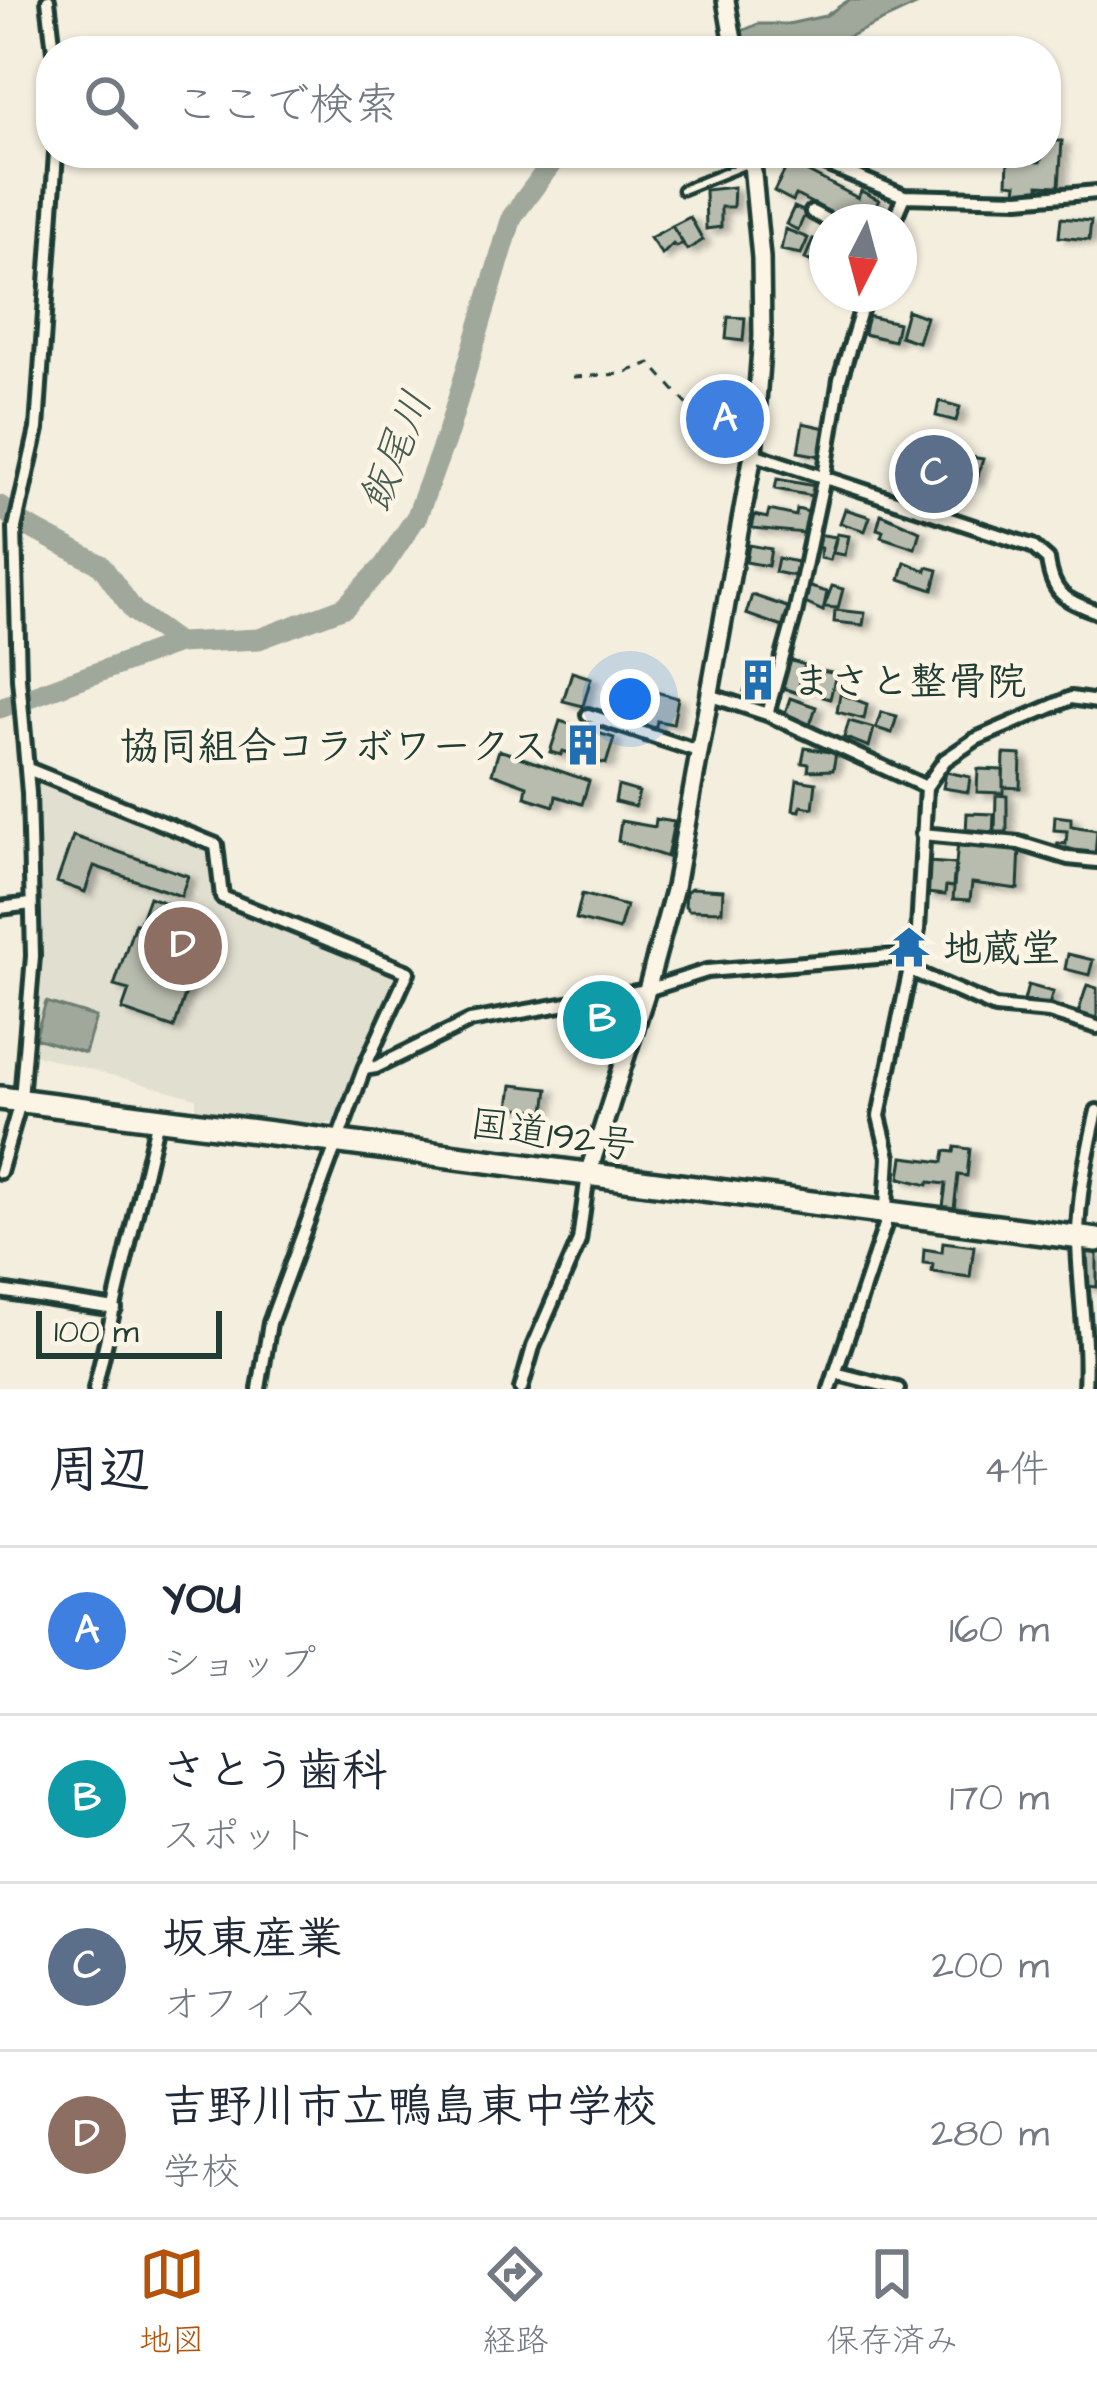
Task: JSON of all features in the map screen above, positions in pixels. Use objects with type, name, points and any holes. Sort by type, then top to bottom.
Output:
[{"type":"highway","name":"国道192号","points":[[10,1098],[1088,1240]]},
{"type":"street","points":[[48,0],[52,36]]},
{"type":"street","points":[[726,0],[732,36]]},
{"type":"street","points":[[0,1172],[33,956],[15,528],[38,429],[55,168]]},
{"type":"street","points":[[521,1389],[533,1347],[579,1241],[588,1174],[676,887],[698,751],[758,455],[760,168]]},
{"type":"street","points":[[836,168],[904,196],[1019,199],[1097,192]]},
{"type":"street","points":[[901,204],[904,196]]},
{"type":"street","points":[[767,714],[795,614],[839,379],[860,312]]},
{"type":"street","points":[[758,455],[1032,546],[1048,560],[1052,585],[1068,600],[1097,612]]},
{"type":"street","points":[[709,695],[767,714],[926,787]]},
{"type":"street","points":[[830,1389],[887,1212],[889,1157],[879,1116],[914,954],[926,787],[945,760],[976,739],[1071,698],[1097,702]]},
{"type":"street","points":[[588,715],[698,751]]},
{"type":"street","points":[[28,769],[216,845],[222,897],[408,972],[335,1140],[270,1323],[259,1389]]},
{"type":"street","points":[[922,834],[1019,843],[1097,861]]},
{"type":"street","points":[[0,908],[32,904]]},
{"type":"street","points":[[364,1069],[470,1021],[647,990],[723,968],[914,954]]},
{"type":"street","points":[[910,970],[995,1007],[1049,1012],[1097,1027]]},
{"type":"street","points":[[1085,1389],[1088,1240],[1083,1170],[1097,1111]]},
{"type":"street","points":[[95,1389],[159,1116]]},
{"type":"street","points":[[0,1291],[115,1309]]},
{"type":"street","points":[[835,1373],[898,1389]]},
{"type":"lane","points":[[682,190],[732,168]]},
{"type":"path","points":[[573,377],[621,374],[650,363],[719,440],[758,455]]},
{"type":"shaded area","points":[[849,0],[927,0],[850,36],[731,36],[758,24],[825,16]]},
{"type":"shaded area","points":[[36,778],[207,848],[213,865],[214,902],[391,971],[395,983],[340,1121],[321,1125],[196,1108],[196,1098],[33,1054],[39,922]]},
{"type":"shaded area","points":[[46,1002],[96,1017],[85,1053],[35,1038]]},
{"type":"building","points":[[786,168],[800,168],[858,198],[861,191],[879,200],[877,204],[813,204],[796,195],[793,201],[774,191]]},
{"type":"building","points":[[1008,168],[1060,168],[1059,186],[1039,185],[1039,193],[1016,192],[1017,184],[1007,183]]},
{"type":"building","points":[[734,187],[733,207],[721,207],[721,227],[706,229],[705,190]]},
{"type":"building","points":[[794,207],[806,212],[798,230],[786,224]]},
{"type":"building","points":[[690,217],[703,240],[687,250],[672,226]]},
{"type":"building","points":[[1061,218],[1091,221],[1089,240],[1059,237]]},
{"type":"building","points":[[672,226],[683,243],[673,244],[662,255],[650,238]]},
{"type":"building","points":[[785,229],[808,238],[801,254],[781,250]]},
{"type":"building","points":[[906,312],[926,317],[918,342],[900,336]]},
{"type":"building","points":[[867,316],[898,323],[894,341],[864,334]]},
{"type":"building","points":[[728,317],[745,318],[743,341],[726,339]]},
{"type":"building","points":[[939,401],[960,407],[956,421],[936,416]]},
{"type":"building","points":[[717,409],[734,410],[732,429],[716,427]]},
{"type":"building","points":[[803,423],[825,428],[821,456],[798,452]]},
{"type":"building","points":[[931,455],[947,460],[938,492],[923,488]]},
{"type":"building","points":[[958,455],[983,459],[976,482],[970,481],[969,468],[958,465]]},
{"type":"building","points":[[777,479],[815,486],[813,496],[775,489]]},
{"type":"building","points":[[797,509],[809,512],[804,533],[752,528],[755,515],[767,518],[769,510],[796,516]]},
{"type":"building","points":[[845,509],[870,517],[865,531],[840,523]]},
{"type":"building","points":[[881,514],[920,531],[915,548],[881,537],[883,531],[877,529]]},
{"type":"building","points":[[816,534],[836,537],[830,560],[820,558],[821,548],[811,547]]},
{"type":"building","points":[[837,534],[849,536],[845,555],[833,553]]},
{"type":"building","points":[[749,545],[771,549],[768,566],[746,562]]},
{"type":"building","points":[[778,558],[797,562],[795,576],[775,572]]},
{"type":"building","points":[[905,562],[926,571],[927,567],[938,570],[933,590],[900,579]]},
{"type":"building","points":[[807,586],[827,592],[823,611],[803,602]]},
{"type":"building","points":[[832,586],[843,589],[838,608],[824,607]]},
{"type":"building","points":[[752,595],[790,608],[783,627],[746,614]]},
{"type":"building","points":[[835,610],[865,613],[863,625],[834,622]]},
{"type":"building","points":[[789,660],[805,665],[797,693],[780,687]]},
{"type":"building","name":"まさと整骨院","points":[[753,663],[772,669],[763,697],[744,691]]},
{"type":"building","points":[[808,668],[836,674],[830,699],[803,687]]},
{"type":"building","points":[[572,672],[591,678],[583,706],[563,701]]},
{"type":"building","points":[[624,685],[643,690],[634,726],[607,719],[612,700],[619,702]]},
{"type":"building","points":[[645,689],[678,698],[673,724],[657,721],[655,731],[642,729]]},
{"type":"building","points":[[840,694],[867,704],[864,719],[837,712]]},
{"type":"building","points":[[790,698],[816,707],[810,725],[784,717]]},
{"type":"building","points":[[881,712],[897,716],[892,733],[876,728]]},
{"type":"building","name":"協同組合コラボワークス","points":[[560,721],[614,738],[606,764],[563,751],[561,755],[550,752]]},
{"type":"building","points":[[849,721],[874,728],[869,747],[844,737]]},
{"type":"building","points":[[805,748],[836,753],[833,770],[808,771],[809,764],[802,763]]},
{"type":"building","points":[[499,750],[589,781],[582,804],[556,796],[554,806],[525,797],[527,786],[492,773]]},
{"type":"building","points":[[1004,754],[1021,755],[1020,788],[1003,787]]},
{"type":"building","points":[[978,769],[1003,770],[1003,793],[977,792]]},
{"type":"building","points":[[946,772],[970,777],[968,792],[943,788]]},
{"type":"building","points":[[797,780],[816,783],[813,808],[793,810]]},
{"type":"building","points":[[618,786],[639,792],[635,807],[615,802]]},
{"type":"building","points":[[996,795],[1007,796],[1007,832],[995,832]]},
{"type":"building","points":[[967,813],[994,814],[993,834],[966,833]]},
{"type":"building","points":[[1055,816],[1071,818],[1071,826],[1097,830],[1095,856],[1067,848],[1067,853],[1056,851],[1058,843],[1066,844],[1067,831],[1054,830]]},
{"type":"building","points":[[656,819],[674,822],[667,857],[618,841],[621,821],[655,827]]},
{"type":"building","points":[[73,836],[188,876],[181,896],[94,866],[85,892],[57,882]]},
{"type":"building","points":[[958,841],[1020,846],[1018,889],[972,883],[970,900],[953,899]]},
{"type":"building","points":[[928,862],[955,864],[953,887],[946,886],[945,895],[926,893]]},
{"type":"building","points":[[691,888],[723,890],[722,911],[689,910],[686,892]]},
{"type":"building","points":[[582,894],[626,906],[619,930],[576,919]]},
{"type":"building","points":[[149,897],[209,923],[174,1028],[122,1010],[129,990],[114,986]]},
{"type":"building","points":[[1068,954],[1093,960],[1089,975],[1065,969]]},
{"type":"building","points":[[1028,985],[1053,992],[1048,1008],[1024,1001]]},
{"type":"building","points":[[1087,985],[1097,988],[1097,1019],[1078,1013]]},
{"type":"building","points":[[595,1004],[618,1012],[609,1037],[587,1029]]},
{"type":"building","points":[[512,1085],[548,1089],[545,1111],[509,1107]]},
{"type":"building","points":[[955,1147],[970,1149],[967,1176],[958,1175],[954,1209],[943,1207],[946,1184],[900,1178],[903,1157],[943,1162],[945,1151],[954,1152]]},
{"type":"building","points":[[943,1242],[974,1246],[970,1277],[932,1272],[933,1264],[923,1263],[924,1249],[942,1252]]},
{"type":"building","points":[[1087,1252],[1097,1253],[1097,1287],[1085,1286]]},
{"type":"waterway","name":"飯尾川","points":[[0,708],[178,643],[259,639],[345,607],[383,567],[417,516],[448,432],[512,217],[548,168]]},
{"type":"waterway","points":[[761,450],[770,306],[763,168]]},
{"type":"waterway","points":[[756,500],[760,460]]},
{"type":"waterway","name":"飯尾川","points":[[0,506],[16,520],[101,565],[134,611],[178,643]]},
{"type":"place","name":"YOU","points":[[725,419]]},
{"type":"place","name":"坂東産業","points":[[934,474]]},
{"type":"place","name":"まさと整骨院","points":[[758,680]]},
{"type":"place","name":"協同組合コラボワークス","points":[[583,745]]},
{"type":"place","name":"吉野川市立鴨島東中学校","points":[[183,946]]},
{"type":"place","name":"地蔵堂","points":[[909,947]]},
{"type":"place","name":"さとう歯科","points":[[602,1020]]}]
